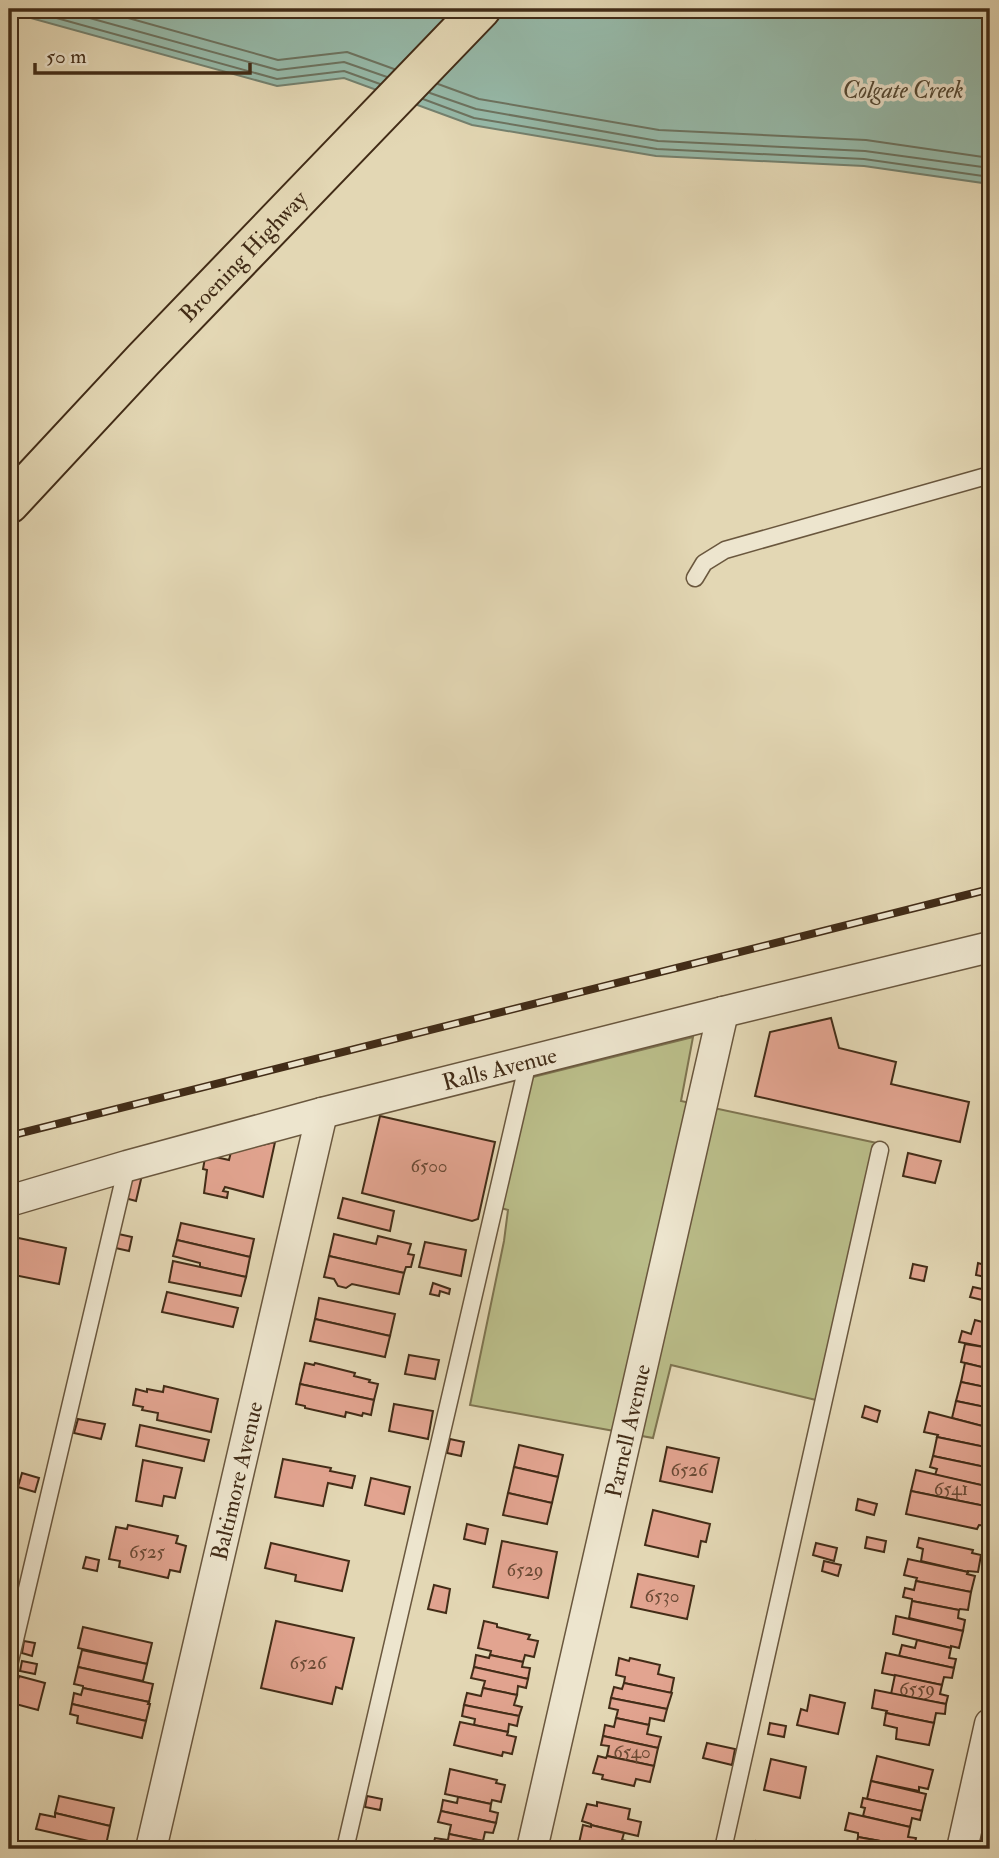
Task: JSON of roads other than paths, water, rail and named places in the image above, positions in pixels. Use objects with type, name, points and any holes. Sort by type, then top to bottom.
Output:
[{"type":"main road","name":"Broening Highway","points":[[9,504],[143,360],[481,9]]},
{"type":"street","name":"Ralls Avenue","points":[[9,1201],[322,1113],[990,947]]},
{"type":"street","name":"Parnell Avenue","points":[[532,1849],[723,1012]]},
{"type":"street","name":"Baltimore Avenue","points":[[151,1849],[322,1113]]},
{"type":"street","points":[[962,1849],[990,1724]]},
{"type":"lane","points":[[695,578],[704,562],[725,550],[990,475]]},
{"type":"lane","points":[[345,1849],[528,1062]]},
{"type":"lane","points":[[723,1849],[880,1150]]},
{"type":"lane","points":[[9,1665],[127,1166]]},
{"type":"water","name":"Colgate Creek","points":[[9,9],[990,9],[990,184],[864,166],[656,156],[472,125],[344,78],[277,86],[9,12]]},
{"type":"railway","points":[[9,1136],[990,889]]}]
